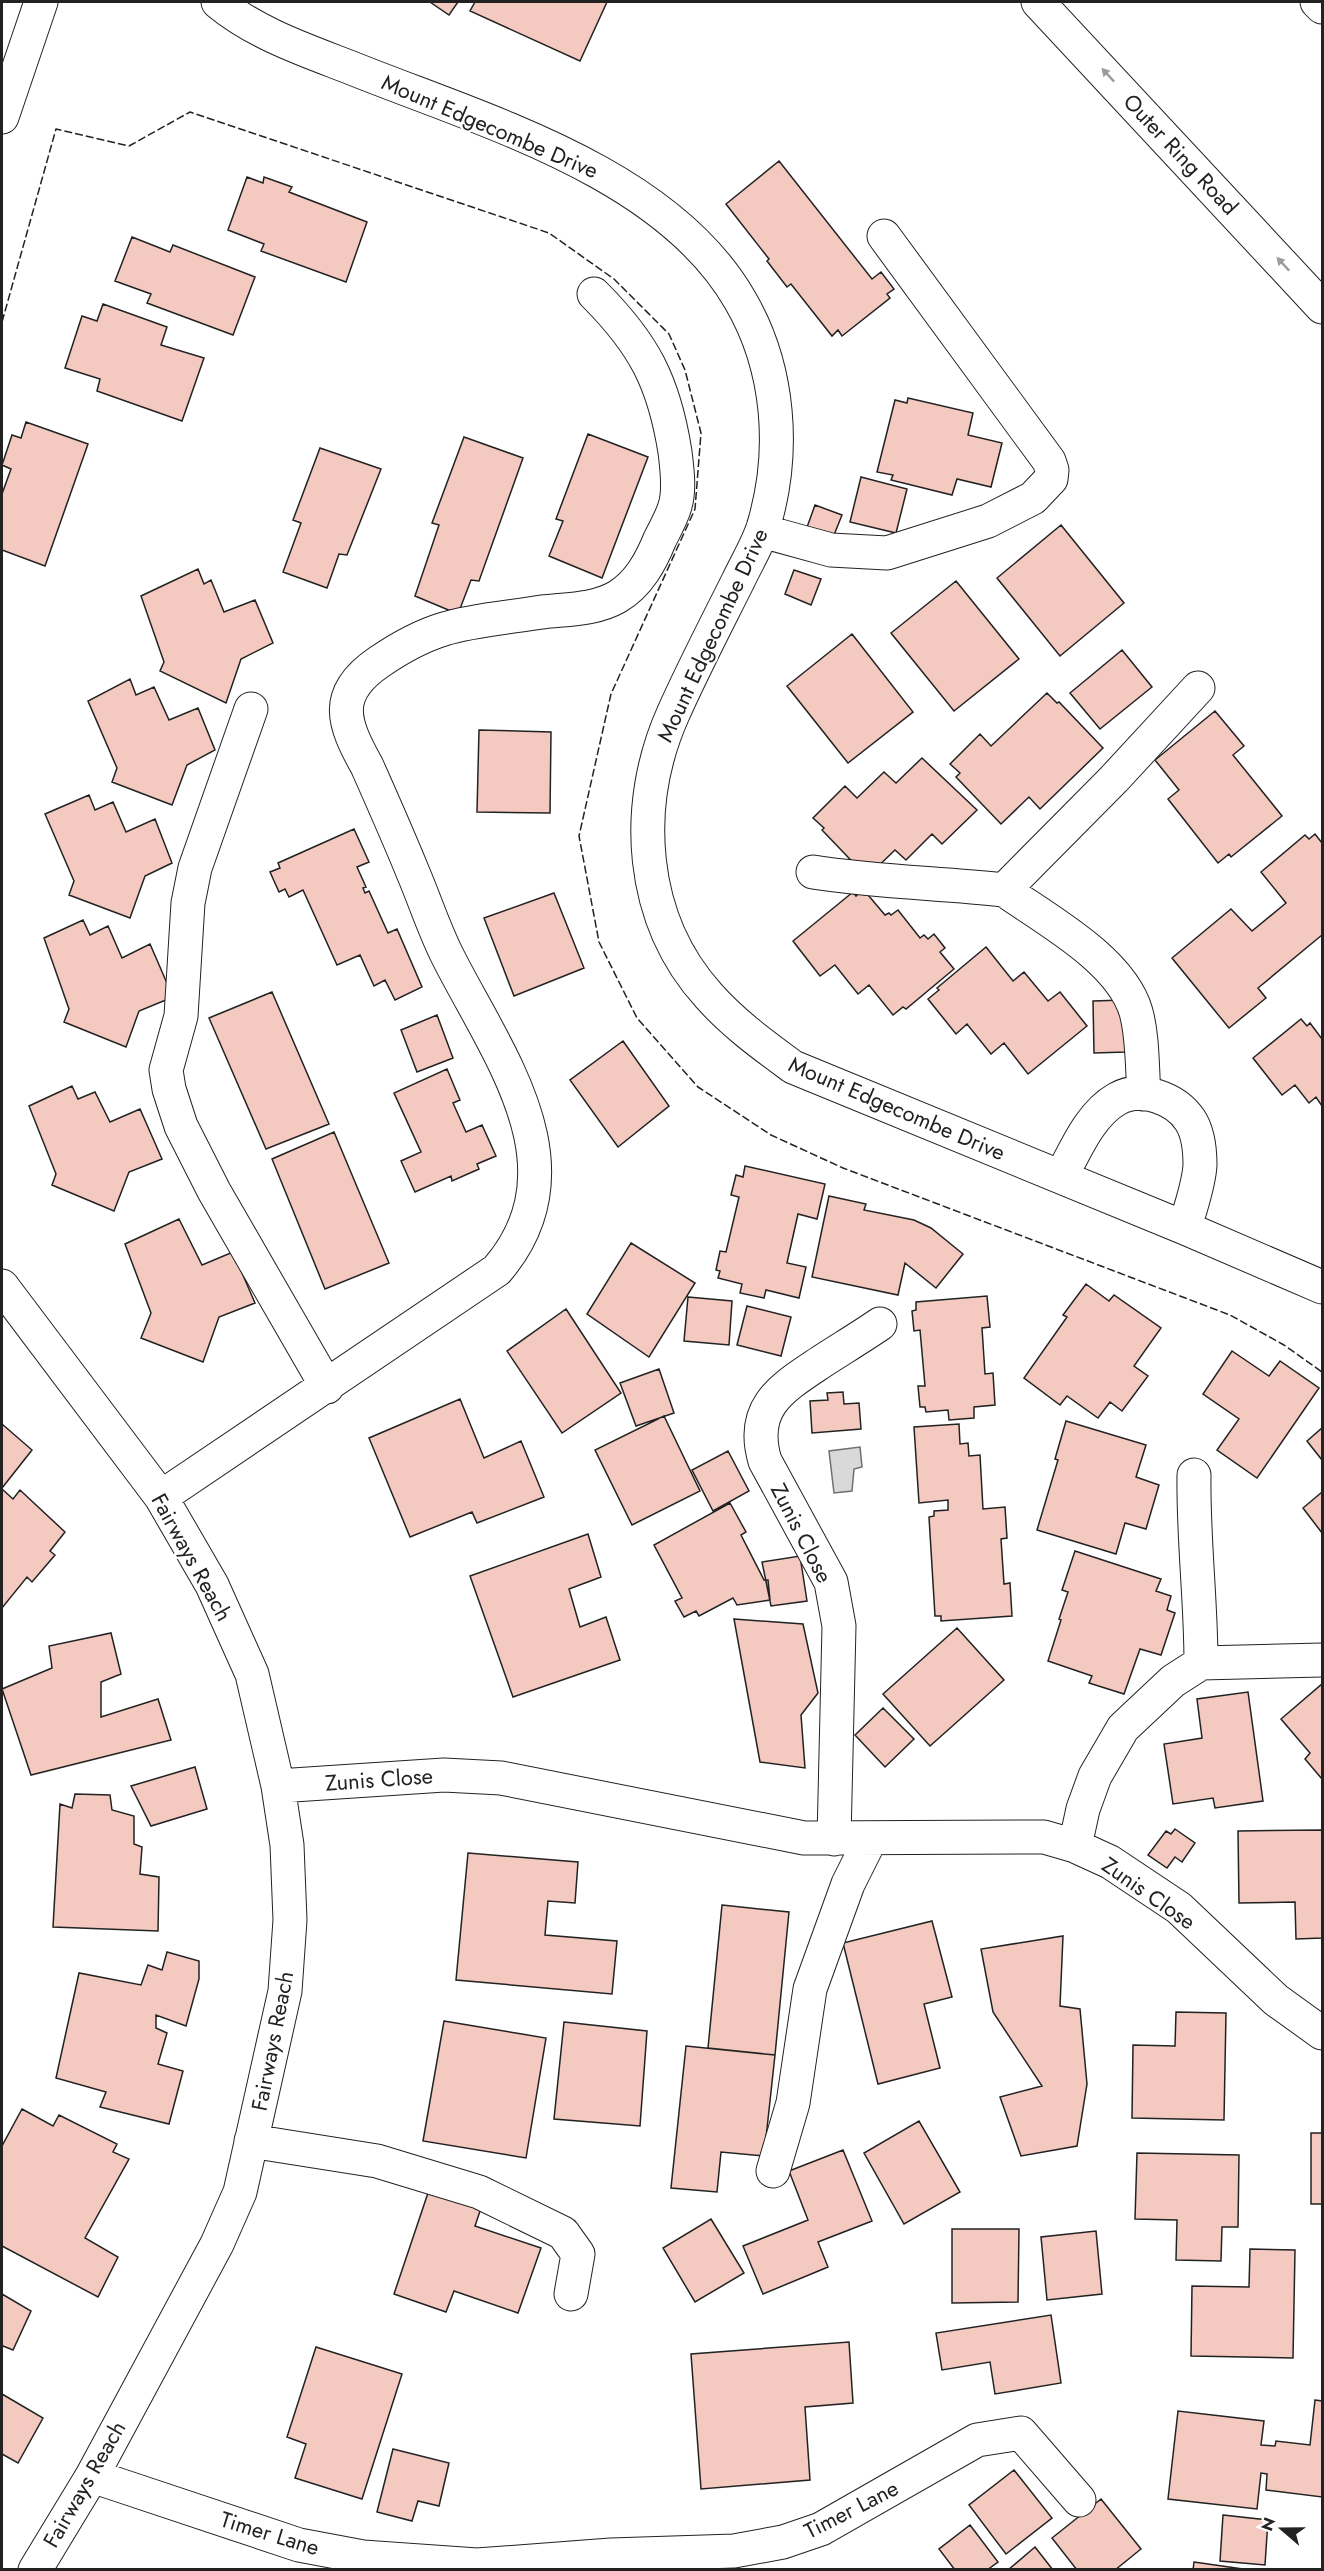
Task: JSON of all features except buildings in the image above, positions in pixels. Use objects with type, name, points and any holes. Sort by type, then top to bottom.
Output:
[{"type":"main road","points":[[2,117],[41,2]]},
{"type":"main road","name":"Mount Edgecombe Drive","points":[[218,2],[231,12],[288,43],[538,142],[610,178],[658,209],[705,251],[740,299],[763,347],[777,415],[776,459],[771,498],[762,531],[673,713],[658,750],[648,796],[647,851],[656,900],[676,952],[707,994],[744,1031],[793,1067],[1323,1287]]},
{"type":"main road","name":"Outer Ring Road","points":[[1038,2],[1323,307]]},
{"type":"main road","points":[[1317,2],[1323,7]]},
{"type":"main road","points":[[762,531],[831,550],[887,553],[988,521],[1033,498],[1051,479],[1052,470],[1049,461],[884,236]]},
{"type":"main road","points":[[161,1497],[497,1270],[512,1253],[521,1233],[536,1185],[535,1150],[526,1113],[490,1033],[446,953],[367,766],[351,738],[344,713],[345,703],[354,685],[369,669],[394,652],[444,628],[594,607],[618,596],[637,580],[653,556],[676,506],[677,467],[669,416],[654,371],[621,321],[594,294]]},
{"type":"main road","points":[[1004,890],[1114,779],[1198,688]]},
{"type":"main road","points":[[251,709],[195,867],[188,903],[181,1016],[166,1070],[169,1089],[186,1136],[214,1191],[327,1387]]},
{"type":"main road","points":[[813,872],[873,881],[936,883],[1004,890],[1109,968],[1128,992],[1137,1014],[1144,1094]]},
{"type":"main road","points":[[1061,1177],[1083,1135],[1116,1099],[1129,1094],[1160,1097],[1177,1106],[1190,1120],[1197,1133],[1200,1166],[1185,1228]]},
{"type":"main road","name":"Fairways Reach","points":[[2,1286],[161,1497],[212,1585],[252,1674],[278,1786],[287,1845],[290,1920],[285,1991],[240,2192],[217,2244],[92,2475],[35,2570]]},
{"type":"main road","name":"Zunis Close","points":[[834,1839],[839,1626],[831,1582],[765,1461],[759,1441],[761,1425],[770,1405],[783,1387],[880,1324]]},
{"type":"main road","points":[[1194,1475],[1193,1529],[1201,1605],[1201,1663]]},
{"type":"main road","points":[[1075,1846],[1083,1809],[1095,1776],[1123,1728],[1173,1681],[1201,1663],[1323,1660]]},
{"type":"main road","name":"Zunis Close","points":[[278,1786],[444,1775],[501,1778],[804,1838],[1044,1837],[1075,1846],[1110,1862],[1179,1908],[1276,2000],[1323,2033]]},
{"type":"main road","points":[[773,2171],[793,2103],[810,1989],[848,1884],[870,1839]]},
{"type":"main road","points":[[251,2141],[377,2162],[479,2192],[563,2233],[578,2253],[572,2294]]},
{"type":"main road","name":"Timer Lane","points":[[92,2475],[299,2545],[363,2557],[477,2565],[611,2555],[734,2551],[783,2542],[821,2529],[977,2440],[1021,2433],[1078,2500]]},
{"type":"shaded area","points":[[860,1447],[862,1467],[854,1469],[852,1491],[834,1493],[829,1451]]},
{"type":"fence","points":[[2,322],[56,129],[129,146],[190,112],[549,233],[614,279],[669,334],[685,370],[701,433],[695,509],[611,694],[579,836],[599,942],[637,1018],[698,1087],[771,1135],[843,1168],[1230,1315],[1284,1345],[1322,1372]]}]
